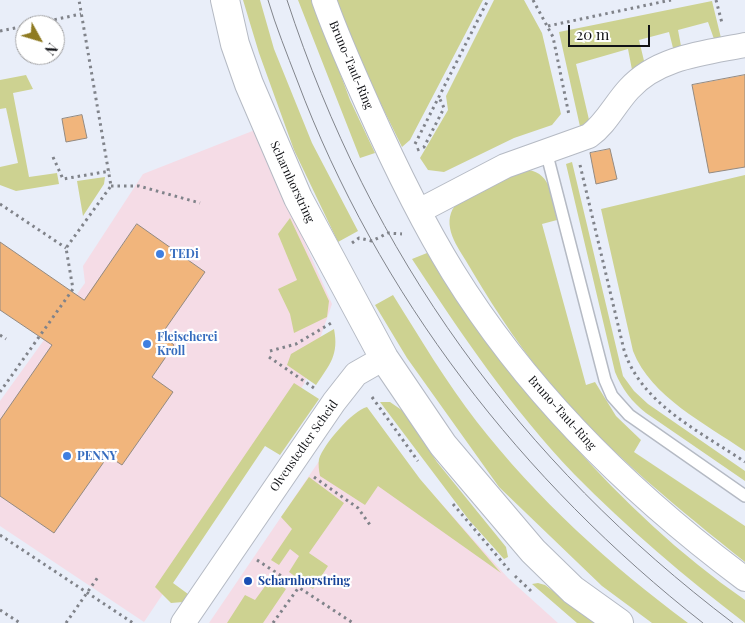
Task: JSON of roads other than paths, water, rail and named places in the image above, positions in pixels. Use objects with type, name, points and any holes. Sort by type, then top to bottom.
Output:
[{"type":"street","name":"Scharnhorstring","points":[[224,0],[235,44],[249,84],[298,198],[384,358],[443,445],[507,522],[545,564],[573,590],[619,623]]},
{"type":"street","name":"Bruno-Taut-Ring","points":[[324,0],[377,126],[418,211],[454,273],[483,317],[546,397],[598,452],[659,511],[745,579]]},
{"type":"street","points":[[418,211],[505,166],[589,136],[598,129],[629,88],[658,67],[670,61],[745,45]]},
{"type":"street","name":"Olvenstedter Scheid","points":[[183,623],[356,374],[384,358]]},
{"type":"lane","points":[[546,151],[605,380],[612,396],[621,408],[648,429],[745,496]]},
{"type":"tram line","points":[[268,0],[297,80],[330,160],[369,236],[413,309],[463,379],[516,446],[575,509],[637,568],[703,623]]},
{"type":"tram line","points":[[287,0],[321,94],[362,183],[408,267],[461,347],[520,422],[584,493],[656,560],[733,623]]},
{"type":"place","name":"TEDi","points":[[160,254]]},
{"type":"place","name":"Fleischerei Kroll","points":[[147,344]]},
{"type":"place","name":"PENNY","points":[[67,456]]},
{"type":"place","name":"Scharnhorstring","points":[[248,581]]}]
